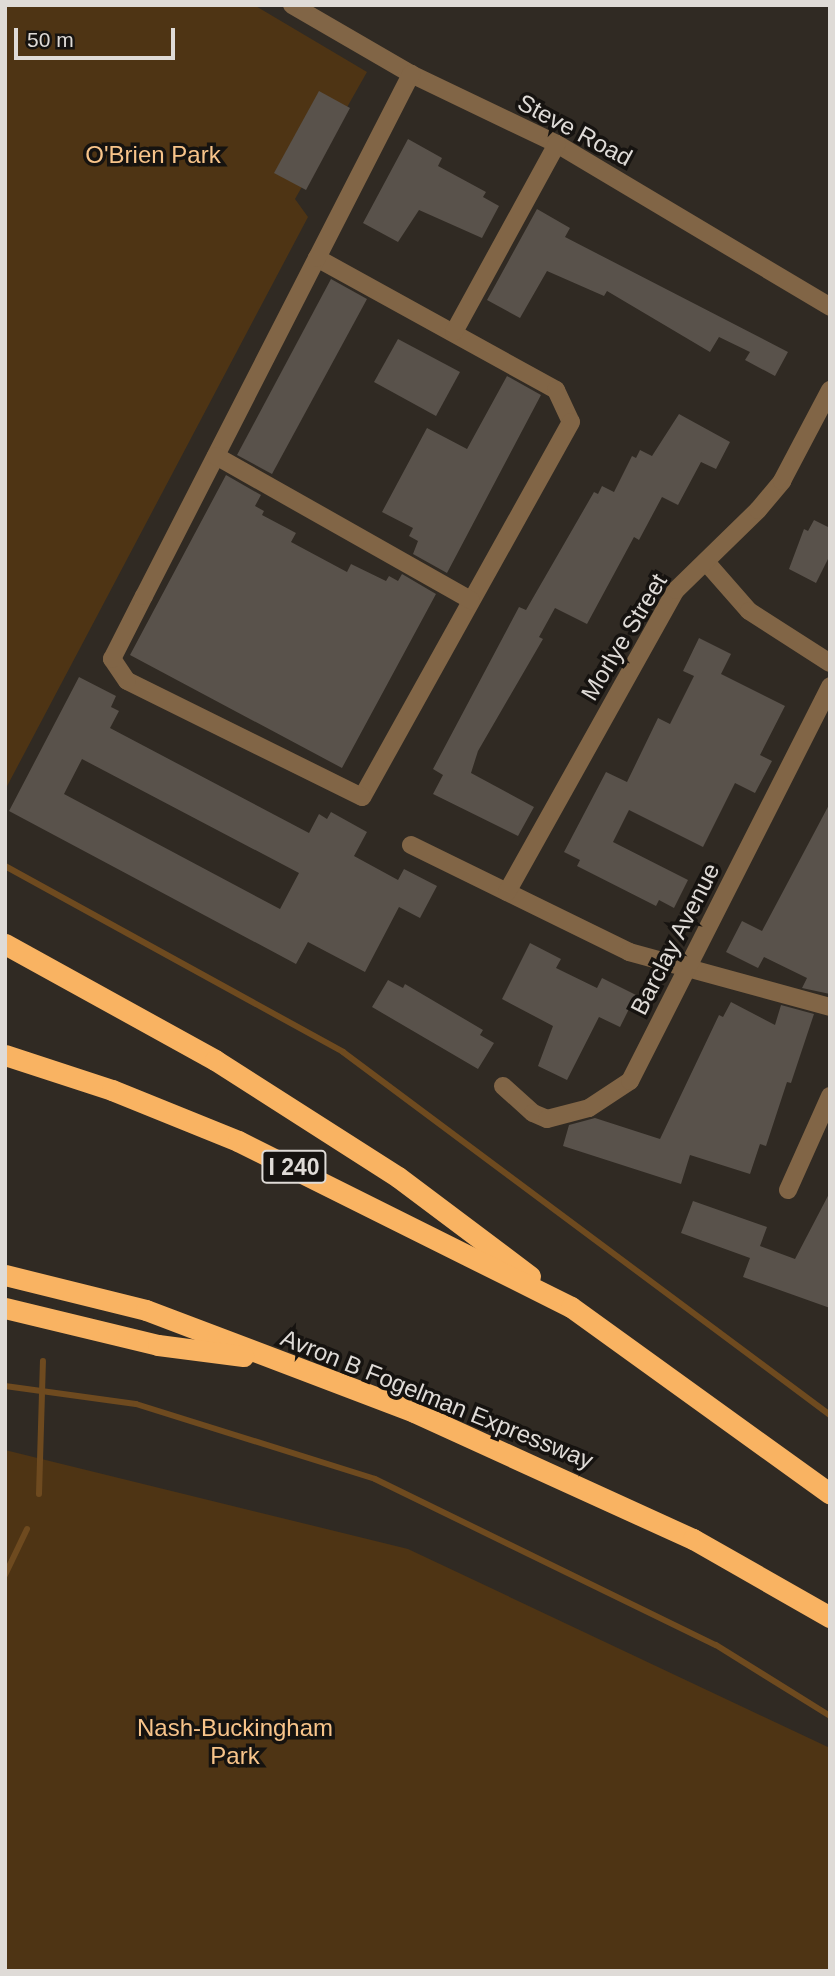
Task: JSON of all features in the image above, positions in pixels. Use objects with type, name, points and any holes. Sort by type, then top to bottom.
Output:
[{"type":"highway","points":[[5,944],[215,1060],[387,1170],[570,1307]]},
{"type":"highway","name":"I 240","points":[[5,1055],[112,1090],[238,1141],[570,1307],[830,1494]]},
{"type":"highway","name":"Avron B Fogelman Expressway","points":[[5,1275],[146,1310],[426,1417],[633,1510],[830,1617]]},
{"type":"highway","points":[[5,1308],[158,1345],[273,1359]]},
{"type":"street","name":"Steve Road","points":[[292,5],[411,75],[557,144],[830,307]]},
{"type":"street","points":[[317,258],[556,390],[571,422],[362,797],[127,681],[112,659],[317,258],[411,75]]},
{"type":"street","points":[[454,332],[557,144]]},
{"type":"street","name":"Morlye Street","points":[[507,892],[676,590],[782,481],[830,390]]},
{"type":"street","points":[[216,456],[471,600]]},
{"type":"street","points":[[706,562],[749,611],[830,663]]},
{"type":"street","name":"Barclay Avenue","points":[[503,1086],[533,1113],[547,1119],[589,1108],[630,1082],[830,686]]},
{"type":"street","points":[[411,845],[629,952],[689,965],[830,1007]]},
{"type":"street","points":[[788,1190],[830,1096]]},
{"type":"green space","name":"O'Brien Park","points":[[5,5],[254,5],[367,72],[295,199],[308,217],[5,790]]},
{"type":"green space","name":"Nash-Buckingham Park","points":[[5,1450],[408,1549],[830,1748],[830,1971],[5,1971]]},
{"type":"building","points":[[319,91],[350,108],[306,190],[274,173]]},
{"type":"building","points":[[408,139],[442,158],[438,166],[486,192],[483,197],[499,206],[482,238],[419,210],[398,242],[363,223]]},
{"type":"building","points":[[537,209],[570,228],[565,237],[788,352],[775,376],[745,360],[750,352],[719,337],[710,352],[607,291],[604,296],[547,271],[520,318],[487,300]]},
{"type":"building","points":[[331,279],[367,299],[272,474],[237,455]]},
{"type":"building","points":[[398,339],[460,372],[436,416],[374,382]]},
{"type":"building","points":[[507,376],[541,395],[447,573],[413,554],[418,541],[409,536],[413,528],[382,512],[427,428],[467,449]]},
{"type":"building","points":[[679,414],[730,442],[716,469],[701,462],[678,505],[662,497],[639,540],[634,537],[587,624],[555,608],[539,637],[543,639],[478,751],[471,773],[534,807],[518,836],[433,794],[443,775],[433,769],[519,607],[526,610],[594,492],[598,494],[602,486],[614,492],[632,456],[636,458],[640,450],[652,456]]},
{"type":"building","points":[[226,475],[261,495],[255,506],[264,511],[262,515],[296,533],[291,542],[347,572],[351,564],[386,581],[389,576],[398,581],[402,574],[436,594],[342,768],[130,655]]},
{"type":"building","points":[[814,520],[830,528],[830,555],[816,583],[789,569],[804,529],[808,531]]},
{"type":"building","points":[[699,638],[731,654],[721,674],[785,706],[760,755],[772,761],[755,793],[735,783],[703,847],[629,810],[613,842],[688,880],[674,908],[659,900],[656,906],[577,866],[580,860],[564,852],[606,772],[627,782],[658,718],[670,724],[694,676],[683,671]]},
{"type":"building","points":[[79,677],[116,696],[111,707],[119,711],[110,728],[309,833],[319,814],[327,819],[331,812],[367,832],[354,856],[398,880],[404,869],[437,886],[420,918],[399,907],[365,972],[308,942],[296,964],[9,811]],"holes":[[[82,759],[299,873],[280,909],[64,794]]]},
{"type":"building","points":[[830,803],[830,994],[802,988],[807,978],[764,957],[758,968],[726,952],[742,921],[762,931]]},
{"type":"building","points":[[530,943],[561,959],[556,968],[597,988],[602,978],[636,995],[620,1027],[599,1017],[567,1080],[538,1066],[553,1026],[502,999]]},
{"type":"building","points":[[388,980],[403,988],[405,984],[483,1030],[480,1035],[494,1043],[478,1069],[372,1007]]},
{"type":"building","points":[[731,1002],[775,1025],[781,1005],[814,1014],[791,1083],[787,1082],[766,1146],[760,1144],[750,1174],[690,1155],[681,1184],[563,1146],[569,1125],[595,1118],[660,1139],[719,1015],[723,1017]]},
{"type":"building","points":[[830,1192],[830,1308],[743,1277],[750,1258],[681,1233],[693,1201],[767,1227],[760,1246],[795,1259]]},
{"type":"waterway","points":[[5,866],[343,1052],[830,1415]]},
{"type":"waterway","points":[[39,1494],[43,1361]]},
{"type":"waterway","points":[[5,1386],[136,1404],[375,1479],[716,1645],[830,1716]]},
{"type":"waterway","points":[[5,1575],[27,1529]]}]
